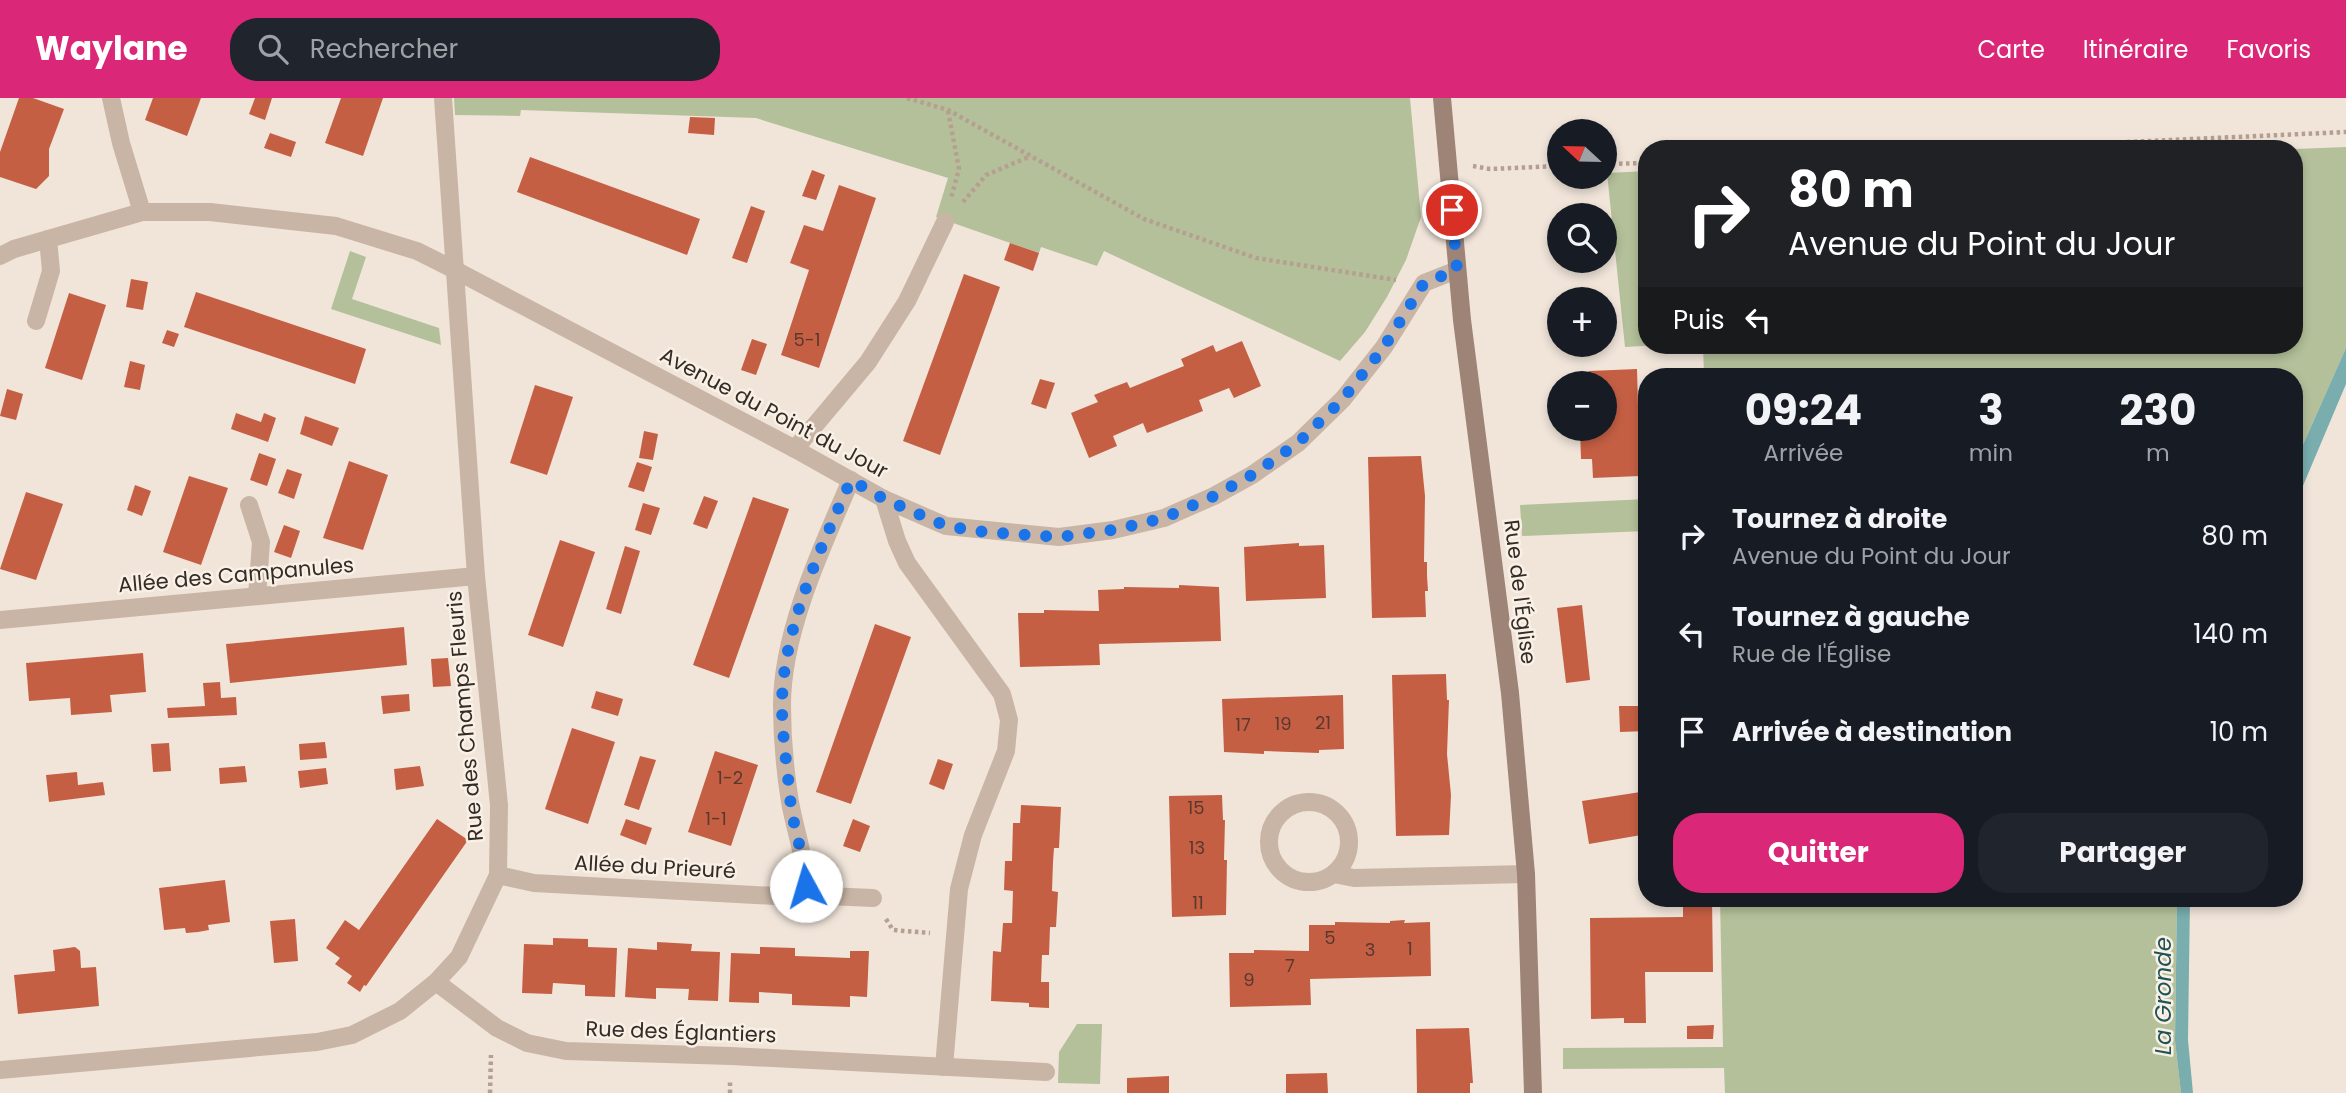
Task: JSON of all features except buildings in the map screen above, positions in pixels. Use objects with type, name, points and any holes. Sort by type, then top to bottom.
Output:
[{"type":"street","points":[[111,98],[121,143],[142,212]]},
{"type":"street","name":"Rue des Champs Fleuris","points":[[0,1070],[317,1042],[352,1035],[400,1011],[436,982],[459,957],[498,875],[499,805],[476,576],[443,98]]},
{"type":"street","name":"Rue de l'Église","points":[[1442,98],[1457,270],[1510,693],[1526,874],[1533,1093]]},
{"type":"street","name":"Avenue du Point du Jour","points":[[0,256],[13,248],[142,212],[210,212],[336,226],[416,251],[455,270],[795,449],[884,499],[946,526],[1047,536],[1113,530],[1164,518],[1214,496],[1252,475],[1298,443],[1343,399],[1384,347],[1424,283]]},
{"type":"street","points":[[795,449],[869,362],[906,301],[946,222]]},
{"type":"street","points":[[36,321],[51,271],[48,239]]},
{"type":"street","points":[[1424,283],[1457,270]]},
{"type":"street","points":[[851,480],[811,574],[792,637],[782,704],[790,802],[806,865],[806,886],[827,896],[873,898]]},
{"type":"street","points":[[884,499],[907,564],[1002,694],[1009,720],[1006,751],[973,835],[959,889],[944,1066]]},
{"type":"street","points":[[249,505],[261,542],[257,596]]},
{"type":"street","name":"Allée des Campanules","points":[[0,620],[476,576]]},
{"type":"street","points":[[1334,874],[1348,851],[1349,837],[1345,824],[1325,805],[1298,803],[1286,810],[1276,819],[1268,843],[1277,867],[1286,876],[1310,883],[1334,874],[1354,878],[1526,874]]},
{"type":"street","name":"Allée du Prieuré","points":[[498,875],[534,883],[793,897],[806,886]]},
{"type":"street","name":"Rue des Églantiers","points":[[436,982],[497,1028],[527,1042],[565,1051],[1046,1072]]},
{"type":"path","points":[[908,98],[947,110],[1144,219],[1256,258],[1424,283]]},
{"type":"path","points":[[946,222],[959,169],[947,110]]},
{"type":"path","points":[[2170,140],[2346,132]]},
{"type":"path","points":[[946,222],[986,175],[1031,156]]},
{"type":"path","points":[[1617,164],[1638,163]]},
{"type":"path","points":[[1472,166],[1490,169],[1547,167]]},
{"type":"path","points":[[873,898],[893,930],[955,935]]},
{"type":"path","points":[[490,1093],[492,1054],[497,1028]]},
{"type":"green space","points":[[454,98],[1410,98],[1421,217],[1406,260],[1387,297],[1365,332],[1340,361],[1104,251],[1097,266],[1041,247],[1039,253],[936,217],[948,178],[756,118],[521,110],[520,116],[455,115]]},
{"type":"green space","points":[[2346,147],[2346,348],[2303,445],[2303,368],[1704,368],[1703,354],[2303,354],[2303,149]]},
{"type":"green space","points":[[1638,171],[1638,346],[1625,347],[1617,270],[1617,203],[1610,203],[1609,189],[1617,189],[1617,172]]},
{"type":"green space","points":[[350,251],[366,257],[352,299],[439,328],[441,345],[331,309]]},
{"type":"green space","points":[[1638,499],[1638,531],[1522,536],[1520,505]]},
{"type":"green space","points":[[1720,907],[2177,907],[2175,1041],[2181,1093],[1725,1093],[1724,1068],[1563,1069],[1563,1048],[1723,1047]]},
{"type":"green space","points":[[1077,1024],[1102,1024],[1100,1084],[1058,1083],[1059,1052]]},
{"type":"water","points":[[2346,348],[2346,384],[2303,486],[2303,445]]},
{"type":"water","points":[[2177,907],[2190,907],[2188,1040],[2193,1093],[2181,1093],[2175,1041]]},
{"type":"route","points":[[806,886],[806,865],[790,802],[782,704],[792,637],[811,574],[851,480],[884,499],[946,526],[985,532],[1059,537],[1113,530],[1164,518],[1214,496],[1252,475],[1298,443],[1343,399],[1384,347],[1424,283],[1457,270],[1452,210]]},
{"type":"water label","name":"La Gronde","points":[[2163,996]]}]
